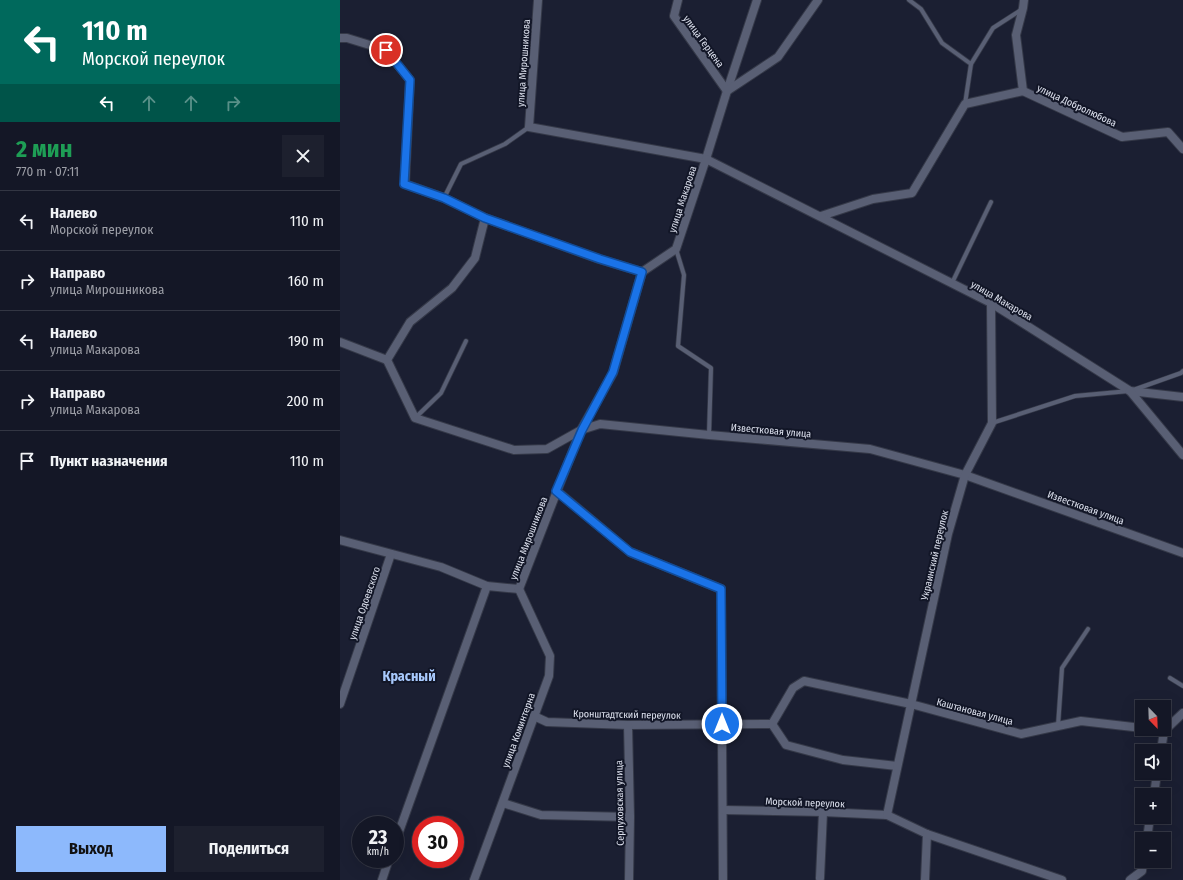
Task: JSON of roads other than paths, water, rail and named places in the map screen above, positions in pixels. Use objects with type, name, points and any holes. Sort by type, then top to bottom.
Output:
[{"type":"street","name":"улица Мирошникова","points":[[529,127],[538,0]]},
{"type":"street","name":"улица Герцена","points":[[678,0],[674,16],[727,91]]},
{"type":"street","points":[[529,127],[706,159],[757,0]]},
{"type":"street","points":[[727,91],[778,57],[818,0]]},
{"type":"street","name":"улица Добролюбова","points":[[1024,4],[1016,35],[1023,91],[1122,137],[1168,132],[1183,149]]},
{"type":"street","points":[[340,38],[347,38],[386,50],[410,80],[404,184],[444,198],[485,218],[642,272],[676,249]]},
{"type":"street","points":[[821,216],[873,199],[912,193],[965,104],[1023,91]]},
{"type":"street","name":"улица Макарова","points":[[676,249],[706,159],[991,303],[1130,391],[1183,398]]},
{"type":"street","points":[[388,360],[410,322],[452,288],[475,258],[485,218]]},
{"type":"street","name":"улица Мирошникова","points":[[519,589],[556,491],[582,430],[613,372],[642,272]]},
{"type":"street","name":"Украинский переулок","points":[[887,815],[948,534],[965,474],[992,423],[991,303]]},
{"type":"street","points":[[340,342],[388,360],[415,418]]},
{"type":"street","points":[[1130,391],[1183,455]]},
{"type":"street","name":"Известковая улица","points":[[415,418],[514,450],[546,449],[582,430],[600,424],[870,449],[965,474],[1183,553]]},
{"type":"street","points":[[556,491],[630,552],[721,589],[723,880]]},
{"type":"street","points":[[340,540],[441,566],[488,586],[519,589]]},
{"type":"street","name":"улица Одоевского","points":[[340,704],[391,554]]},
{"type":"street","points":[[404,818],[488,586]]},
{"type":"street","name":"улица Коминтерна","points":[[474,880],[549,676],[550,656],[519,589]]},
{"type":"street","name":"Каштановая улица","points":[[772,724],[793,688],[804,681],[911,704],[1021,734],[1081,722],[1135,727]]},
{"type":"street","points":[[1171,724],[1183,713]]},
{"type":"street","name":"Кронштадтский переулок","points":[[534,716],[547,722],[628,725],[722,724]]},
{"type":"street","points":[[722,724],[772,724],[786,745],[843,760],[897,766]]},
{"type":"street","name":"Серпуховская улица","points":[[628,725],[630,817],[629,880]]},
{"type":"street","points":[[503,803],[541,815],[630,817]]},
{"type":"street","name":"Морской переулок","points":[[723,810],[887,815]]},
{"type":"street","points":[[820,878],[823,812]]},
{"type":"street","points":[[887,815],[927,834],[1062,880]]},
{"type":"street","points":[[925,880],[927,834]]},
{"type":"street","points":[[382,880],[386,868]]},
{"type":"street","points":[[1130,880],[1142,871],[1142,868]]},
{"type":"lane","points":[[909,0],[921,9],[942,43],[971,64]]},
{"type":"lane","points":[[965,104],[971,64],[993,28],[1024,4]]},
{"type":"lane","points":[[444,198],[461,164],[505,144],[529,127]]},
{"type":"lane","points":[[952,283],[991,202]]},
{"type":"lane","points":[[676,249],[684,275],[678,346],[711,368],[710,435]]},
{"type":"lane","points":[[415,418],[441,393],[466,340]]},
{"type":"lane","points":[[992,423],[1075,396],[1130,391],[1183,371]]},
{"type":"lane","points":[[1058,726],[1062,668],[1088,629]]},
{"type":"lane","points":[[1170,678],[1183,686]]},
{"type":"district","name":"Красный","points":[[409,676]]}]
